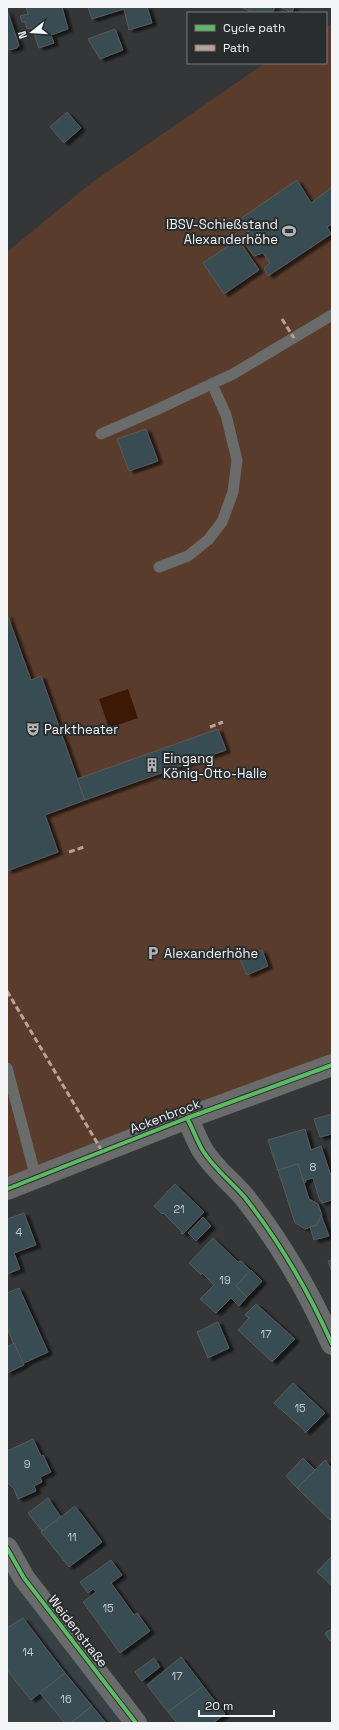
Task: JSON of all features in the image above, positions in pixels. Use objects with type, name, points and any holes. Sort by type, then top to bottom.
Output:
[{"type":"street","name":"Ackenbrock","points":[[7,1189],[187,1118],[332,1065]]},
{"type":"street","points":[[187,1118],[204,1152],[246,1198],[274,1236],[326,1315],[332,1344]]},
{"type":"street","name":"Weidenstraße","points":[[7,1548],[24,1578],[136,1723]]},
{"type":"lane","points":[[100,434],[233,374],[332,315]]},
{"type":"lane","points":[[159,567],[188,556],[208,540],[222,522],[233,492],[237,460],[226,415],[212,384]]},
{"type":"lane","points":[[7,1068],[36,1178]]},
{"type":"shaded area","points":[[332,23],[332,1061],[7,1182],[7,252],[90,184],[264,64],[327,64],[327,26]]},
{"type":"shaded area","points":[[128,689],[138,718],[109,728],[99,699]]},
{"type":"shaded area","points":[[7,1556],[136,1723],[7,1723]]},
{"type":"building","points":[[26,7],[62,7],[68,29],[51,35],[54,43],[39,48],[32,28],[27,29],[25,22],[22,22],[20,16],[28,14]]},
{"type":"building","points":[[88,7],[147,7],[152,23],[129,30],[124,9],[92,19]]},
{"type":"building","points":[[241,7],[275,7],[272,12],[251,12]]},
{"type":"building","points":[[280,7],[294,7],[292,12]]},
{"type":"building","points":[[7,10],[19,45],[17,48],[9,50],[7,49]]},
{"type":"building","points":[[115,29],[123,50],[100,59],[88,39]]},
{"type":"building","points":[[67,112],[81,128],[64,143],[50,127]]},
{"type":"building","name":"IBSV-Schießstand Alexanderhöhe","points":[[297,180],[311,203],[332,187],[332,224],[327,227],[331,234],[268,276],[264,268],[270,263],[263,253],[254,256],[246,245],[252,237],[240,219]]},
{"type":"building","points":[[238,239],[259,270],[224,294],[203,263]]},
{"type":"building","points":[[146,429],[158,461],[129,471],[117,439]]},
{"type":"building","name":"Parktheater","points":[[7,614],[31,680],[41,676],[85,800],[45,815],[58,852],[7,871]]},
{"type":"building","name":"Eingang König-Otto-Halle","points":[[218,729],[226,750],[85,800],[77,779]]},
{"type":"building","points":[[262,950],[268,966],[247,975],[240,959]]},
{"type":"building","points":[[332,1114],[332,1134],[320,1137],[314,1119]]},
{"type":"building","points":[[305,1129],[311,1150],[321,1146],[332,1179],[332,1200],[322,1203],[322,1201],[320,1201],[313,1178],[305,1180],[306,1182],[304,1183],[298,1164],[278,1171],[268,1140]]},
{"type":"building","points":[[298,1164],[309,1199],[318,1204],[322,1215],[317,1225],[305,1229],[295,1223],[278,1170]]},
{"type":"building","points":[[175,1184],[204,1212],[183,1234],[163,1213],[162,1214],[154,1206]]},
{"type":"building","points":[[24,1213],[36,1245],[14,1253],[20,1269],[7,1274],[7,1219]]},
{"type":"building","points":[[321,1215],[329,1236],[314,1240],[310,1227],[317,1225]]},
{"type":"building","points":[[203,1217],[211,1226],[196,1241],[188,1233]]},
{"type":"building","points":[[213,1238],[238,1262],[241,1261],[251,1271],[236,1286],[247,1297],[239,1306],[231,1298],[216,1313],[200,1299],[214,1285],[189,1263]]},
{"type":"building","points":[[332,1260],[332,1272],[328,1261]]},
{"type":"building","points":[[251,1270],[262,1281],[247,1297],[236,1286]]},
{"type":"building","points":[[19,1288],[48,1352],[22,1364],[7,1328],[7,1293]]},
{"type":"building","points":[[256,1304],[295,1339],[272,1362],[238,1330],[249,1318],[245,1315]]},
{"type":"building","points":[[218,1322],[229,1348],[208,1358],[197,1332]]},
{"type":"building","points":[[14,1343],[24,1365],[7,1373],[7,1347]]},
{"type":"building","points":[[293,1383],[325,1413],[305,1433],[305,1431],[274,1403]]},
{"type":"building","points":[[33,1439],[51,1472],[40,1477],[42,1482],[34,1486],[36,1491],[18,1499],[14,1489],[7,1482],[7,1451]]},
{"type":"building","points":[[303,1458],[315,1470],[297,1488],[286,1476]]},
{"type":"building","points":[[325,1460],[332,1469],[332,1518],[330,1520],[297,1488]]},
{"type":"building","points":[[48,1498],[61,1517],[42,1531],[28,1513]]},
{"type":"building","points":[[75,1506],[102,1542],[69,1567],[41,1532]]},
{"type":"building","points":[[332,1556],[332,1586],[317,1572]]},
{"type":"building","points":[[111,1560],[122,1575],[111,1583],[134,1615],[137,1613],[150,1631],[120,1653],[83,1602],[96,1592],[93,1589],[88,1593],[80,1582]]},
{"type":"building","points":[[23,1618],[65,1673],[31,1700],[7,1670],[7,1628]]},
{"type":"building","points":[[332,1629],[332,1640],[330,1641],[325,1633]]},
{"type":"building","points":[[181,1657],[203,1686],[168,1712],[147,1685]]},
{"type":"building","points":[[154,1658],[160,1667],[142,1681],[135,1672]]},
{"type":"building","points":[[65,1673],[92,1706],[71,1723],[65,1723],[40,1693]]},
{"type":"building","points":[[203,1686],[225,1714],[213,1723],[177,1723],[168,1712]]},
{"type":"building","points":[[92,1706],[106,1723],[71,1723]]},
{"type":"marked path","points":[[282,319],[294,338]]},
{"type":"marked path","points":[[210,727],[223,722]]},
{"type":"marked path","points":[[69,852],[84,847]]},
{"type":"marked path","points":[[7,991],[102,1151]]},
{"type":"cycle path","points":[[7,1189],[187,1118],[332,1065]]},
{"type":"cycle path","points":[[187,1118],[208,1158],[246,1199],[283,1251],[304,1287],[332,1344]]},
{"type":"cycle path","points":[[7,1548],[24,1578],[136,1723]]},
{"type":"place","name":"IBSV-Schießstand Alexanderhöhe","points":[[289,231]]},
{"type":"place","name":"Parktheater","points":[[33,729]]},
{"type":"place","name":"Eingang König-Otto-Halle","points":[[152,765]]},
{"type":"place","name":"Alexanderhöhe","points":[[153,953]]}]
